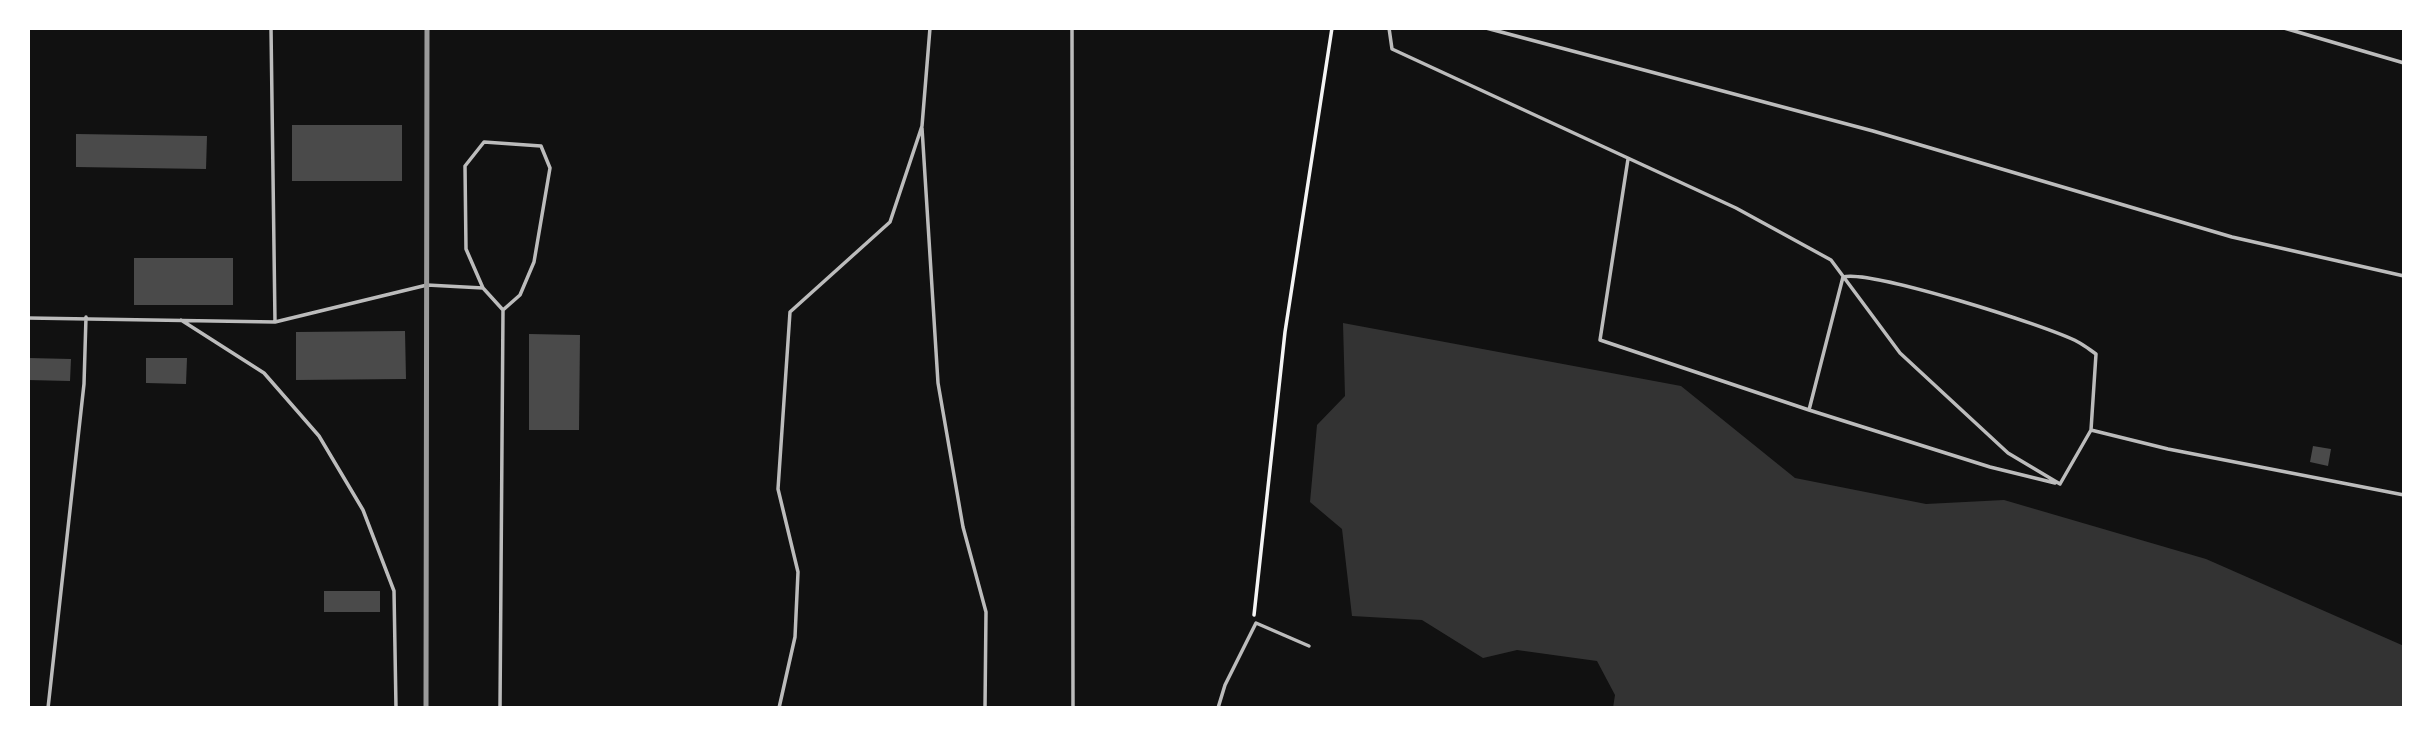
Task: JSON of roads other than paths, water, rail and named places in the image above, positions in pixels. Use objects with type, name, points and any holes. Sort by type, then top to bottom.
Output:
[{"type":"lane","points":[[271,28],[275,322]]},
{"type":"lane","points":[[930,28],[922,125],[938,383],[963,527],[986,612],[985,708]]},
{"type":"lane","points":[[1072,28],[1073,708]]},
{"type":"lane","points":[[1389,28],[1392,49],[1736,208],[1831,260],[1899,353],[2007,453],[2060,484]]},
{"type":"lane","points":[[1486,28],[1873,131],[2232,237],[2404,276]]},
{"type":"lane","points":[[2284,28],[2404,63]]},
{"type":"lane","points":[[779,708],[796,637],[798,572],[778,489],[790,312],[890,222],[922,125]]},
{"type":"lane","points":[[500,708],[503,310],[483,288],[466,249],[466,166],[484,142],[541,146],[550,168],[534,262],[520,295],[503,310]]},
{"type":"lane","points":[[1628,159],[1600,340],[1990,467],[2060,484]]},
{"type":"lane","points":[[1843,277],[1852,274],[1884,280],[2008,316],[2078,342],[2096,355],[2091,430],[2060,484]]},
{"type":"lane","points":[[1809,410],[1843,277]]},
{"type":"lane","points":[[28,318],[275,322],[427,285],[483,288]]},
{"type":"lane","points":[[48,708],[84,384],[86,317]]},
{"type":"lane","points":[[181,320],[264,373],[319,436],[363,510],[394,591],[396,708]]},
{"type":"lane","points":[[2091,430],[2168,449],[2404,495]]},
{"type":"lane","points":[[1218,708],[1225,685],[1256,623],[1309,646]]},
{"type":"railway","points":[[426,708],[427,28]]}]
